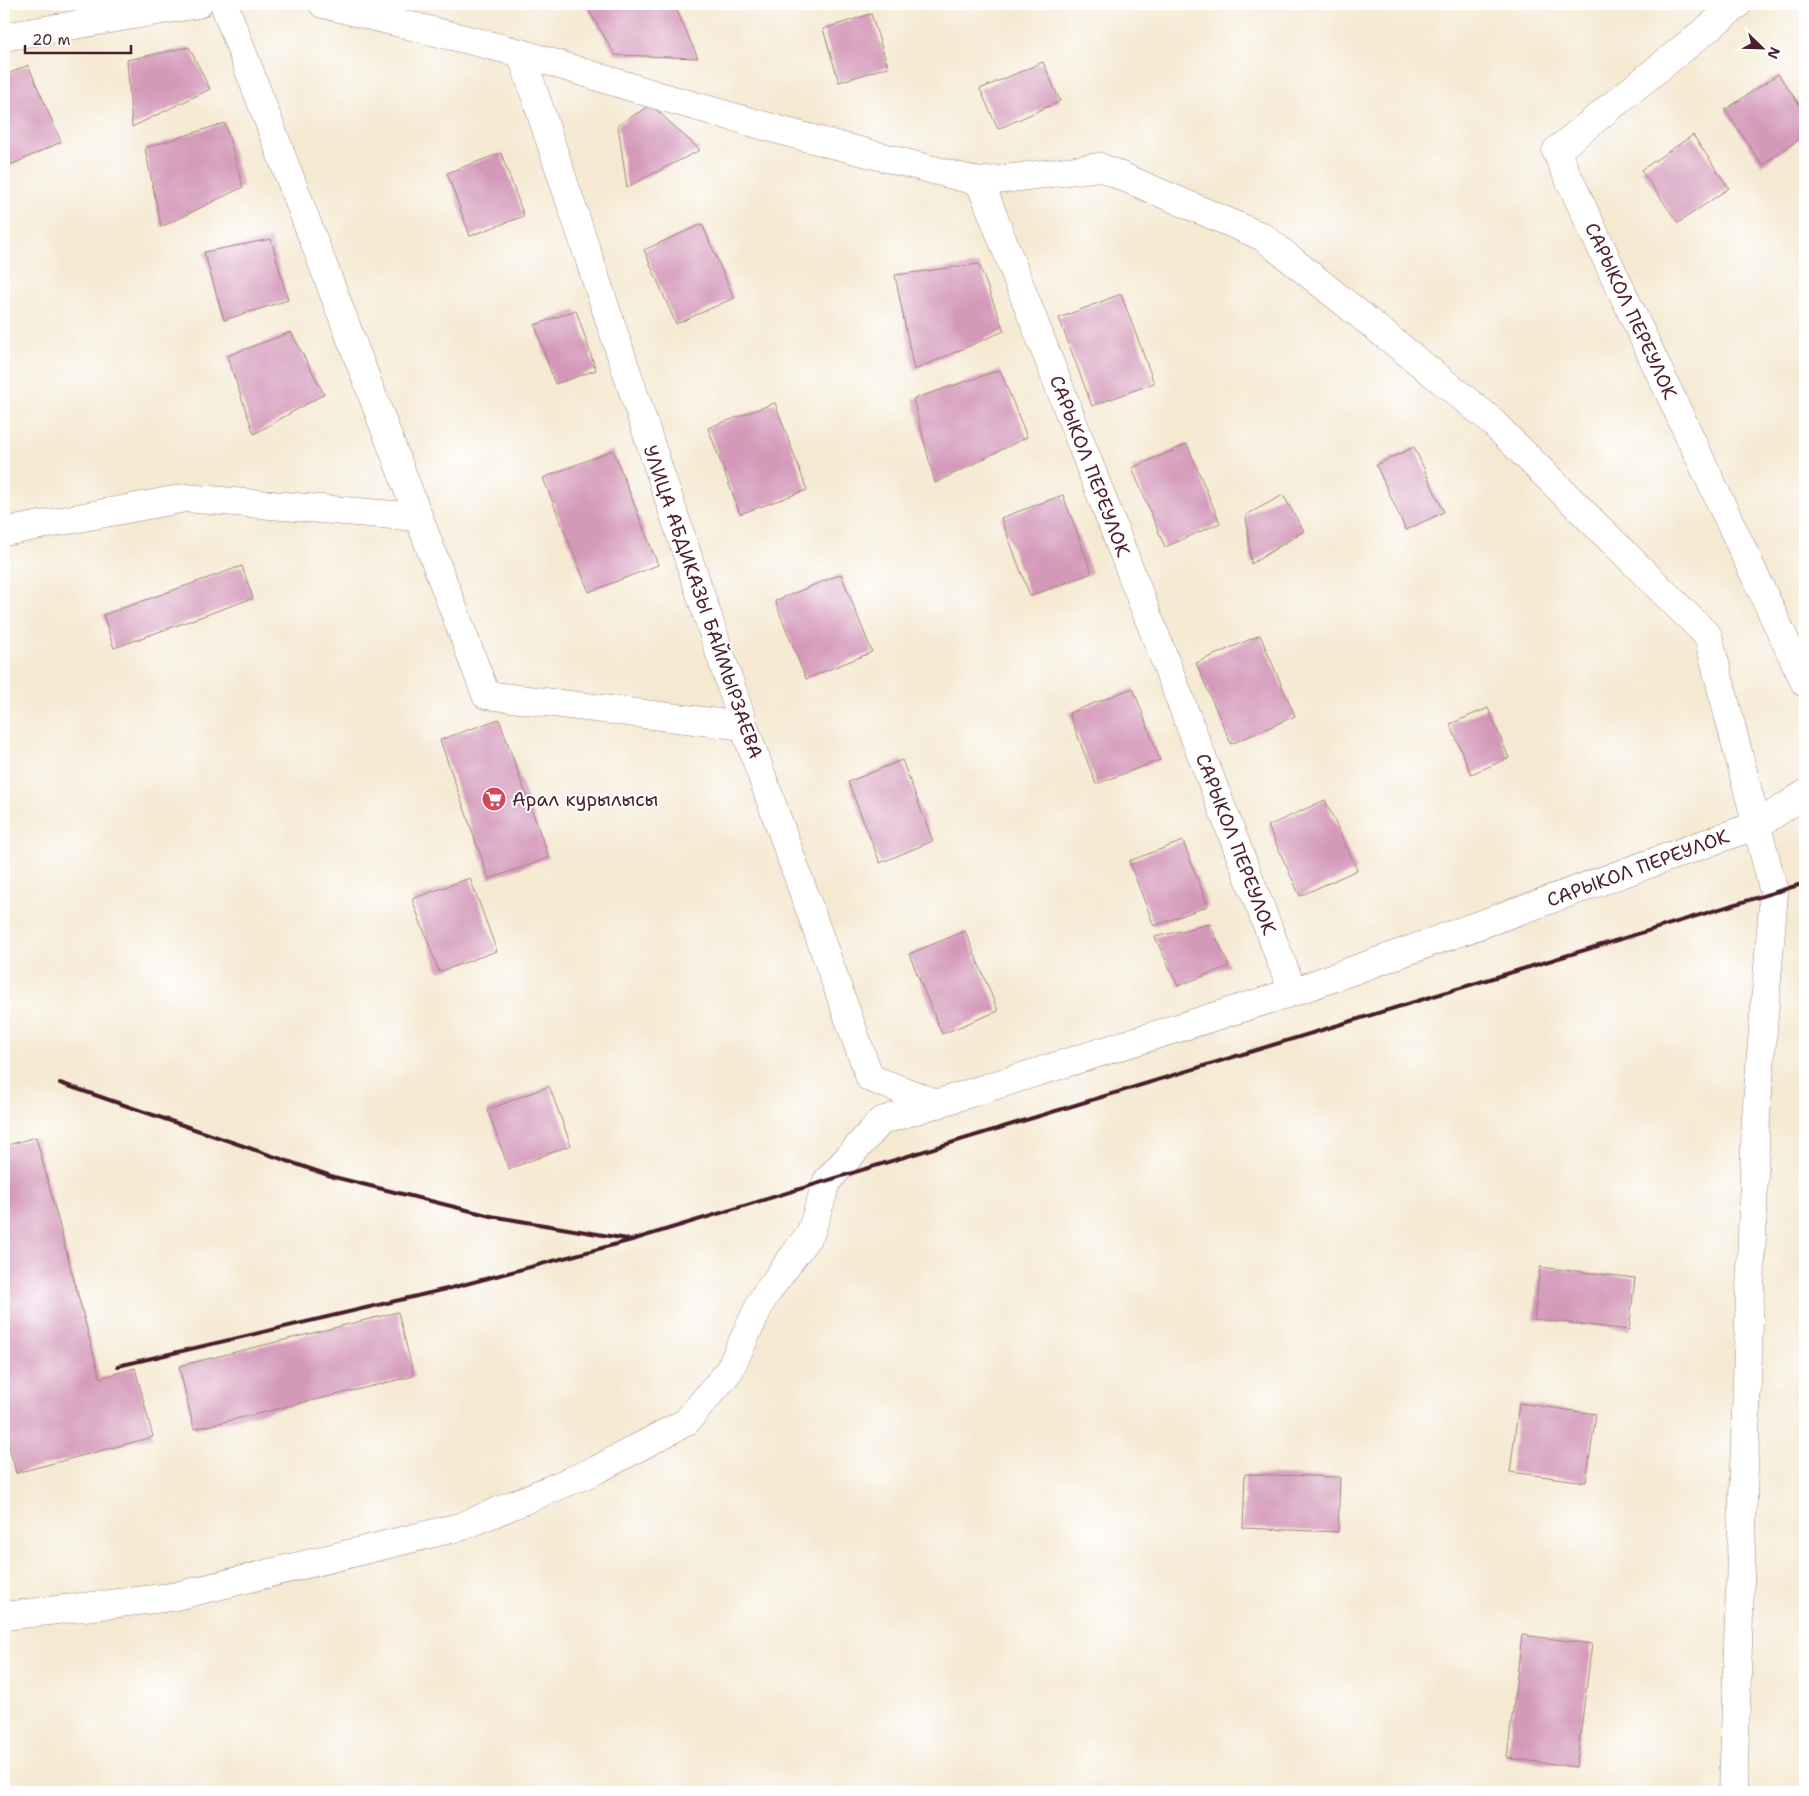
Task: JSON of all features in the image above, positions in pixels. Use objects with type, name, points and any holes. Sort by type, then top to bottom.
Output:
[{"type":"street","points":[[4,37],[198,4]]},
{"type":"street","points":[[224,4],[486,695],[744,726]]},
{"type":"street","points":[[323,4],[521,54],[797,136],[980,182],[1100,168],[1263,237],[1486,416],[1708,636],[1774,892],[1756,1117],[1733,1792]]},
{"type":"street","name":"САРЫКОЛ ПЕРЕУЛОК","points":[[1738,4],[1556,151],[1805,683]]},
{"type":"street","name":"УЛИЦА АБДИКАЗЫ БАЙМЫРЗАЕВА","points":[[521,54],[744,726],[870,1078],[938,1104]]},
{"type":"street","name":"САРЫКОЛ ПЕРЕУЛОК","points":[[980,182],[1293,992],[1757,825],[1805,794]]},
{"type":"street","points":[[4,532],[185,498],[418,517]]},
{"type":"street","points":[[4,1616],[172,1596],[463,1526],[596,1470],[686,1422],[729,1371],[763,1298],[811,1232],[826,1181],[881,1121],[1293,992]]},
{"type":"building","points":[[585,4],[674,4],[698,58],[615,55]]},
{"type":"building","points":[[871,14],[888,67],[839,82],[823,29]]},
{"type":"building","points":[[189,47],[210,89],[132,127],[127,60]]},
{"type":"building","points":[[1043,62],[1060,101],[998,129],[980,89]]},
{"type":"building","points":[[28,65],[61,142],[4,168],[4,76]]},
{"type":"building","points":[[1778,74],[1805,113],[1805,135],[1762,165],[1725,110]]},
{"type":"building","points":[[651,105],[700,150],[627,187],[618,125]]},
{"type":"building","points":[[225,123],[243,187],[161,227],[145,148]]},
{"type":"building","points":[[1693,135],[1729,188],[1678,223],[1641,170]]},
{"type":"building","points":[[501,153],[524,216],[470,236],[447,173]]},
{"type":"building","points":[[702,224],[734,298],[676,324],[644,250]]},
{"type":"building","points":[[271,239],[288,300],[224,320],[204,252]]},
{"type":"building","points":[[979,264],[1004,331],[914,370],[895,275]]},
{"type":"building","points":[[1121,294],[1154,383],[1092,406],[1059,318]]},
{"type":"building","points":[[576,310],[596,370],[555,384],[535,325]]},
{"type":"building","points":[[291,332],[324,394],[254,434],[227,356]]},
{"type":"building","points":[[1000,370],[1027,437],[935,483],[913,399]]},
{"type":"building","points":[[775,403],[807,490],[740,514],[708,428]]},
{"type":"building","points":[[1187,444],[1220,523],[1165,547],[1132,468]]},
{"type":"building","points":[[1414,447],[1444,512],[1406,530],[1376,465]]},
{"type":"building","points":[[613,450],[658,565],[589,592],[543,478]]},
{"type":"building","points":[[1063,495],[1092,573],[1030,596],[1001,518]]},
{"type":"building","points":[[1283,495],[1304,531],[1251,564],[1246,515]]},
{"type":"building","points":[[242,566],[253,598],[114,648],[103,615]]},
{"type":"building","points":[[841,574],[872,652],[806,679],[775,601]]},
{"type":"building","points":[[1260,635],[1295,716],[1231,744],[1196,663]]},
{"type":"building","points":[[1133,688],[1160,760],[1096,784],[1069,713]]},
{"type":"building","points":[[1488,708],[1509,758],[1471,774],[1450,724]]},
{"type":"building","name":"Арал курылысы","points":[[499,719],[549,858],[489,879],[440,740]]},
{"type":"building","points":[[902,760],[933,841],[880,863],[848,782]]},
{"type":"building","points":[[1325,800],[1357,870],[1300,896],[1268,826]]},
{"type":"building","points":[[1183,841],[1208,906],[1154,926],[1129,861]]},
{"type":"building","points":[[470,878],[497,951],[439,972],[412,899]]},
{"type":"building","points":[[1210,924],[1229,966],[1178,986],[1155,937]]},
{"type":"building","points":[[965,931],[998,1011],[942,1034],[909,954]]},
{"type":"building","points":[[549,1086],[571,1145],[509,1169],[487,1110]]},
{"type":"building","points":[[36,1137],[100,1378],[135,1368],[153,1437],[16,1473],[4,1426],[4,1146]]},
{"type":"building","points":[[1540,1267],[1635,1278],[1629,1330],[1534,1319]]},
{"type":"building","points":[[398,1312],[414,1376],[194,1429],[179,1366]]},
{"type":"building","points":[[1519,1403],[1596,1414],[1586,1482],[1510,1472]]},
{"type":"building","points":[[1245,1474],[1340,1477],[1338,1532],[1243,1528]]},
{"type":"building","points":[[1522,1635],[1592,1644],[1576,1767],[1507,1758]]},
{"type":"railway","points":[[118,1366],[451,1288],[632,1240],[1805,883]]},
{"type":"railway","points":[[60,1083],[334,1177],[491,1216],[627,1239]]},
{"type":"place","name":"Арал курылысы","points":[[494,799]]}]
